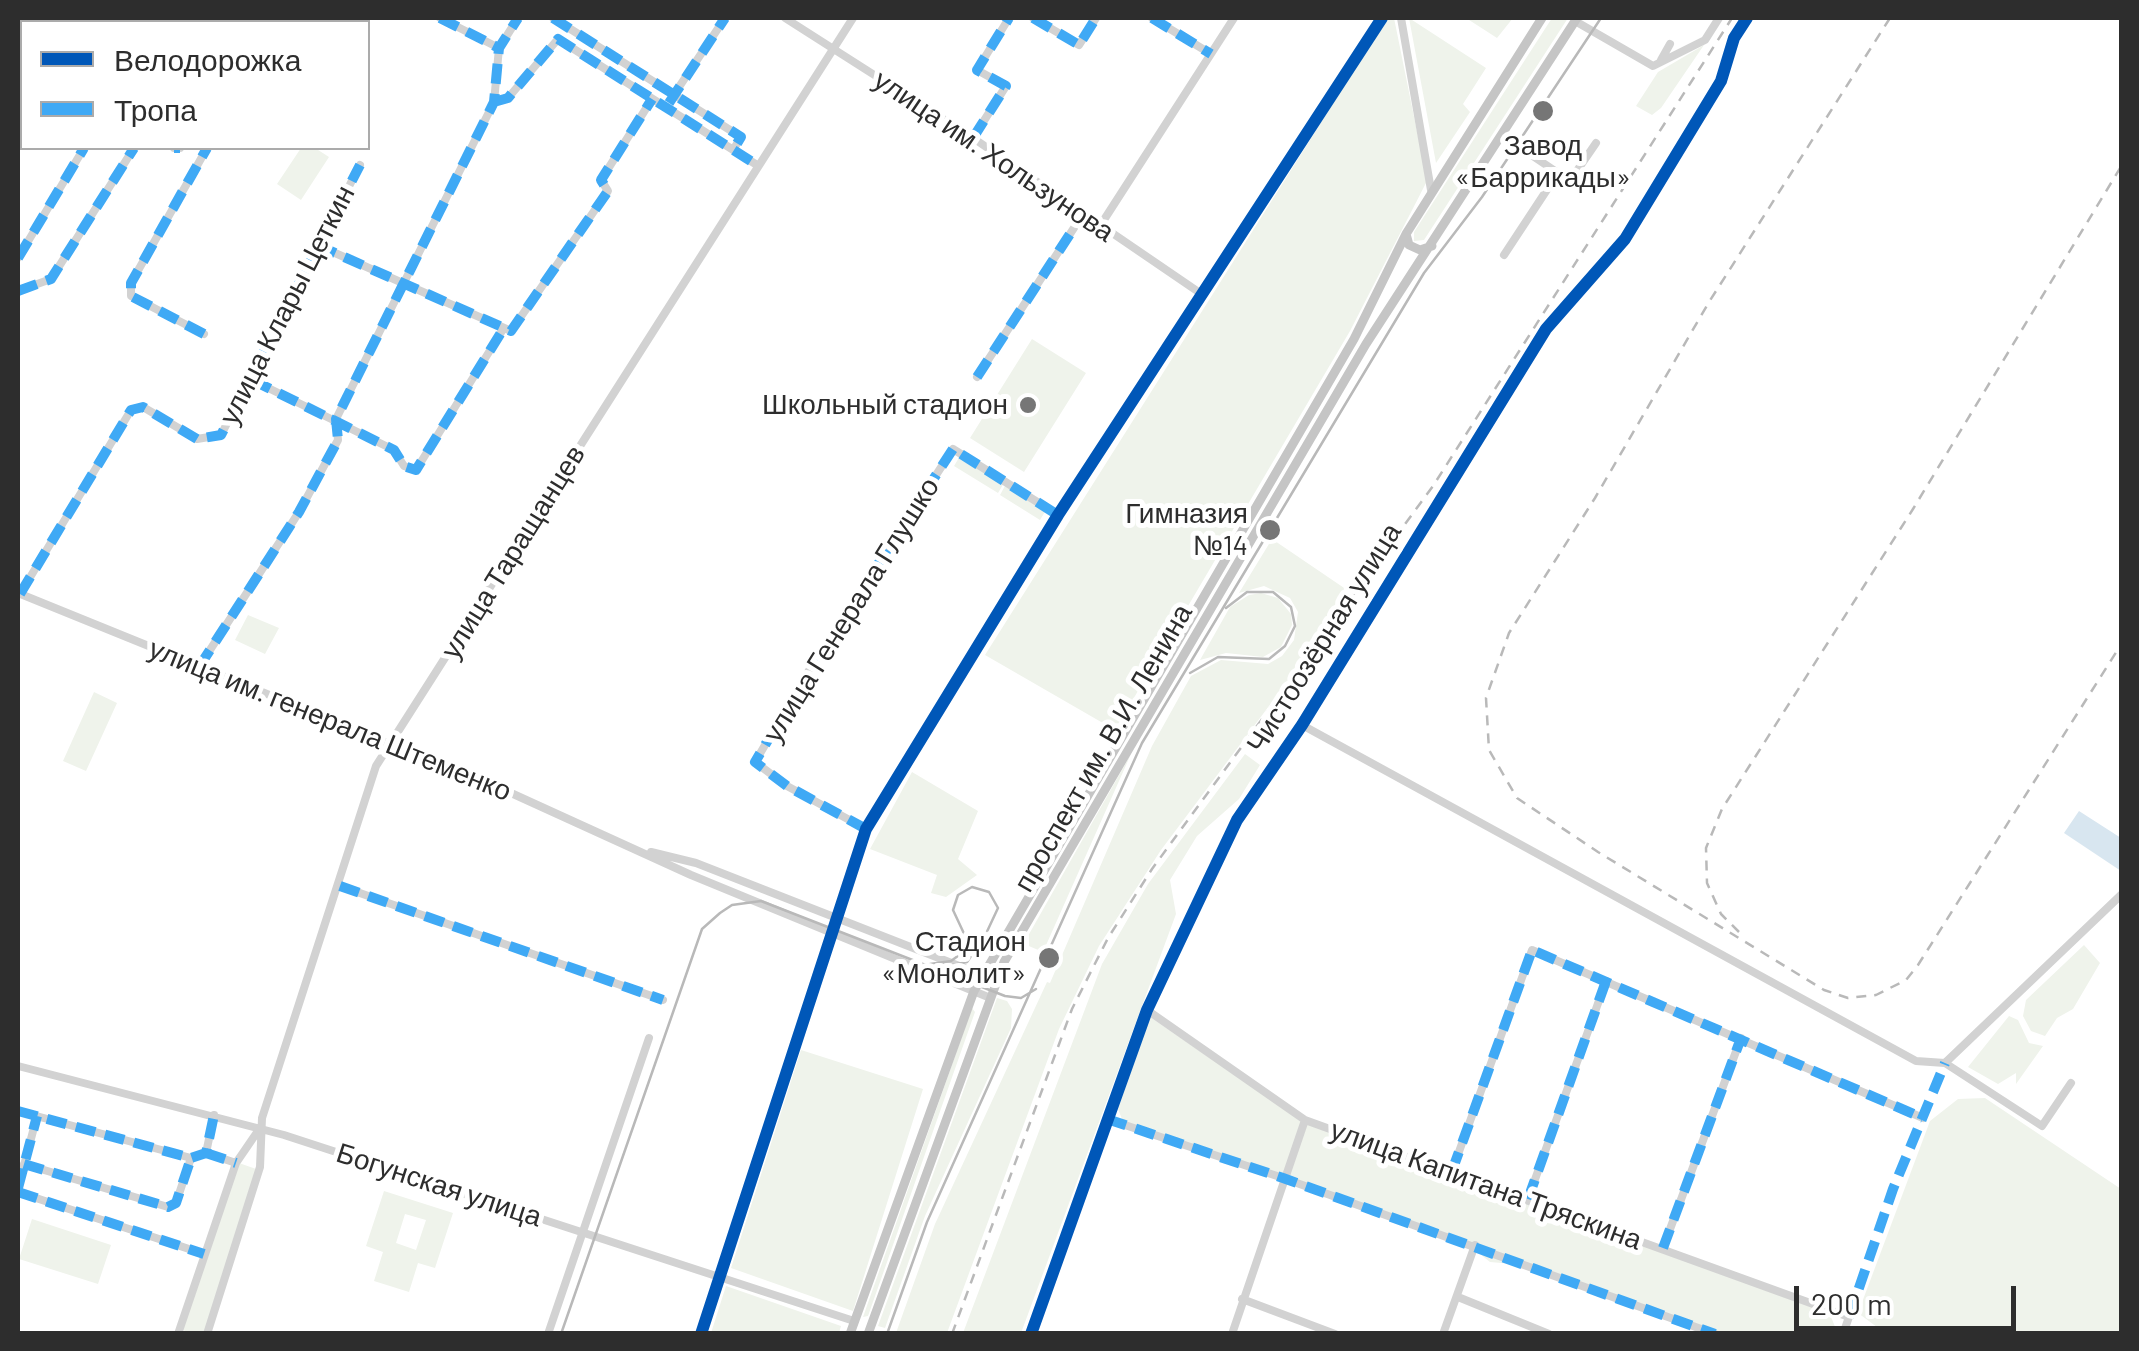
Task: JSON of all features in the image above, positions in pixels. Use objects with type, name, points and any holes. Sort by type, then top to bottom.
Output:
[{"type":"highway","points":[[18,124],[20,113]]},
{"type":"main road","name":"проспект им. В.И. Ленина","points":[[850,1334],[974,990],[1354,339],[1406,234],[1542,18]]},
{"type":"main road","name":"проспект им. В.И. Ленина","points":[[870,1330],[995,980],[1366,344],[1576,19]]},
{"type":"main road","points":[[1406,234],[1410,245],[1420,250],[1432,246]]},
{"type":"main road","points":[[854,1321],[870,1330]]},
{"type":"street","points":[[440,18],[500,48]]},
{"type":"street","points":[[200,666],[299,512],[338,440],[336,420],[494,102],[500,48],[518,18]]},
{"type":"street","points":[[553,18],[741,137],[733,150]]},
{"type":"street","points":[[666,108],[725,18]]},
{"type":"street","name":"улица им. Хользунова","points":[[785,18],[973,138],[1202,295]]},
{"type":"street","name":"улица Таращанцев","points":[[178,1334],[236,1163],[260,1128],[376,766],[853,18]]},
{"type":"street","points":[[973,138],[1006,86],[977,70],[1009,18]]},
{"type":"street","points":[[1033,18],[1079,45],[1096,18]]},
{"type":"street","points":[[1152,18],[1210,54]]},
{"type":"street","points":[[1100,226],[1234,18]]},
{"type":"street","points":[[702,1334],[866,830],[1058,515],[1382,18]]},
{"type":"street","points":[[1401,18],[1432,190]]},
{"type":"street","points":[[1576,19],[1653,66],[1704,40],[1719,18]]},
{"type":"street","name":"Чистоозёрная улица","points":[[1031,1334],[1147,1010],[1237,820],[1302,725],[1546,330],[1625,239],[1720,81],[1734,38],[1747,18]]},
{"type":"street","points":[[494,102],[508,98],[558,39],[756,165]]},
{"type":"street","points":[[1658,64],[1670,44]]},
{"type":"street","points":[[252,380],[394,450],[404,466],[416,470],[507,331],[608,191],[600,180],[652,99]]},
{"type":"street","points":[[1502,136],[1570,181],[1596,143]]},
{"type":"street","points":[[18,258],[83,150]]},
{"type":"street","points":[[18,290],[51,279],[133,150]]},
{"type":"street","points":[[204,334],[130,296],[131,282],[206,150]]},
{"type":"street","name":"улица Клары Цеткин","points":[[19,594],[131,410],[143,406],[197,439],[221,434],[360,165]]},
{"type":"street","points":[[1504,255],[1558,173]]},
{"type":"street","points":[[976,376],[1083,214]]},
{"type":"street","points":[[317,244],[507,331]]},
{"type":"street","name":"улица Генерала Глушко","points":[[866,830],[801,795],[755,762],[810,667],[953,450],[1058,515]]},
{"type":"street","name":"улица им. генерала Штеменко","points":[[19,594],[200,666],[642,850],[673,868],[988,997]]},
{"type":"street","points":[[1302,725],[1916,1061],[1945,1063],[2042,1126],[2071,1083]]},
{"type":"street","name":"улица им. генерала Штеменко","points":[[642,850],[696,863],[995,980]]},
{"type":"street","points":[[340,886],[663,1000]]},
{"type":"street","points":[[1945,1063],[2122,894]]},
{"type":"street","points":[[1452,1171],[1532,950],[1923,1118]]},
{"type":"street","points":[[1528,1199],[1606,981]]},
{"type":"street","name":"улица Капитана Тряскина","points":[[1147,1010],[1305,1120],[1849,1317],[1843,1334]]},
{"type":"street","points":[[548,1334],[649,1038]]},
{"type":"street","points":[[1663,1248],[1741,1038]]},
{"type":"street","name":"Богунская улица","points":[[18,1066],[260,1128],[854,1321]]},
{"type":"street","points":[[18,1111],[191,1158],[206,1153],[236,1163]]},
{"type":"street","points":[[206,1153],[214,1115]]},
{"type":"street","points":[[38,1116],[18,1190],[204,1254]]},
{"type":"street","points":[[1107,1120],[1475,1245],[1714,1334]]},
{"type":"street","points":[[1232,1334],[1305,1120]]},
{"type":"street","name":"улица Таращанцев","points":[[207,1334],[260,1167],[260,1128]]},
{"type":"street","points":[[24,1164],[168,1207],[176,1203],[191,1158]]},
{"type":"street","points":[[1443,1334],[1475,1245]]},
{"type":"street","points":[[1458,1297],[1549,1334]]},
{"type":"street","points":[[1242,1300],[1334,1334]]},
{"type":"shaded area","points":[[1387,18],[1394,18],[1427,181],[1350,331],[1115,730],[985,655]]},
{"type":"shaded area","points":[[1409,18],[1486,68],[1463,104],[1470,112],[1436,163]]},
{"type":"shaded area","points":[[1466,18],[1513,18],[1497,38]]},
{"type":"shaded area","points":[[1552,18],[1568,18],[1424,240],[1414,241],[1414,232]]},
{"type":"shaded area","points":[[1704,45],[1661,108],[1652,115],[1636,106],[1658,72]]},
{"type":"shaded area","points":[[300,150],[318,150],[329,157],[301,200],[277,184]]},
{"type":"shaded area","name":"Школьный стадион","points":[[1032,339],[1086,373],[1024,472],[970,438]]},
{"type":"shaded area","points":[[960,456],[1004,483],[998,493],[954,466]]},
{"type":"shaded area","points":[[1006,484],[1046,510],[1040,520],[1000,495]]},
{"type":"shaded area","points":[[1272,539],[1353,594],[1161,850],[1099,946],[1059,1029],[947,1333],[896,1333],[935,1224],[1047,982],[1050,983],[1152,746],[1191,676],[1221,660],[1268,664],[1282,656],[1294,640],[1298,612],[1290,598],[1264,586],[1239,593]]},
{"type":"shaded area","points":[[1261,593],[1278,598],[1291,614],[1292,625],[1281,647],[1263,657],[1226,653],[1200,660],[1230,607],[1249,595]]},
{"type":"shaded area","points":[[248,615],[279,628],[265,654],[235,640]]},
{"type":"shaded area","points":[[94,692],[117,703],[86,771],[63,761]]},
{"type":"shaded area","points":[[1131,754],[1043,952],[1024,944],[1024,943]]},
{"type":"shaded area","points":[[1245,754],[1260,765],[1239,799],[1197,836],[1170,880],[1176,914],[1021,1333],[963,1333],[1102,964],[1148,884]]},
{"type":"shaded area","points":[[912,772],[978,811],[958,859],[977,875],[946,897],[931,893],[937,875],[870,849]]},
{"type":"shaded area","points":[[2079,811],[2121,838],[2121,871],[2064,833]]},
{"type":"shaded area","points":[[2084,945],[2100,963],[2073,1009],[2057,1018],[2045,1036],[2031,1031],[2023,1016],[2026,1000]]},
{"type":"shaded area","points":[[997,998],[1007,1001],[1012,1009],[1011,1028],[925,1216],[885,1328],[878,1326]]},
{"type":"shaded area","points":[[972,1008],[975,1012],[868,1316],[863,1317]]},
{"type":"shaded area","points":[[2009,1016],[2018,1020],[2029,1043],[2043,1046],[2016,1084],[2016,1073],[1998,1084],[1968,1067]]},
{"type":"shaded area","points":[[1150,1017],[1305,1123],[1829,1312],[1838,1334],[1722,1333],[1535,1266],[1490,1262],[1475,1250],[1124,1124],[1118,1109]]},
{"type":"shaded area","points":[[801,1050],[923,1089],[853,1311],[731,1268]]},
{"type":"shaded area","points":[[1985,1098],[2121,1189],[2121,1333],[1885,1333],[1858,1313],[1930,1121],[1958,1099]]},
{"type":"shaded area","points":[[239,1163],[256,1169],[204,1333],[182,1330]]},
{"type":"shaded area","points":[[384,1191],[453,1213],[435,1268],[418,1263],[409,1292],[374,1281],[383,1252],[366,1246]],"holes":[[[405,1214],[426,1220],[416,1250],[396,1243]]]},
{"type":"shaded area","points":[[32,1219],[111,1245],[98,1284],[19,1259]]},
{"type":"shaded area","points":[[726,1286],[841,1326],[839,1333],[711,1333]]},
{"type":"tram line","points":[[887,1334],[927,1222],[1142,743],[1424,273],[1482,197],[1601,18]]},
{"type":"tram line","points":[[1190,673],[1218,657],[1269,659],[1285,646],[1295,626],[1291,607],[1273,592],[1247,592],[1226,608]]},
{"type":"tram line","points":[[930,964],[951,961],[966,950],[967,940],[953,910],[958,895],[972,887],[989,892],[998,908],[967,962],[934,969]]},
{"type":"tram line","points":[[561,1334],[702,929],[720,913],[732,905],[761,901],[1005,996],[1021,998],[1036,989]]},
{"type":"railway","points":[[952,1334],[1072,1009],[1108,938],[1152,869],[1433,486],[1732,18]]},
{"type":"railway","points":[[1890,18],[1709,302],[1595,498],[1509,633],[1486,698],[1489,750],[1517,798],[1598,852],[1824,990],[1848,998],[1876,995],[1906,980],[1918,965],[2122,643]]},
{"type":"railway","points":[[1739,932],[1721,914],[1707,883],[1706,848],[1722,809],[1913,509],[2122,165]]},
{"type":"marked path","points":[[440,18],[499,48]]},
{"type":"marked path","points":[[199,667],[299,512],[338,440],[336,419],[494,102],[499,48],[518,18]]},
{"type":"marked path","points":[[553,18],[741,137],[733,150]]},
{"type":"marked path","points":[[669,103],[725,18]]},
{"type":"marked path","points":[[973,138],[1006,86],[977,70],[1009,18]]},
{"type":"marked path","points":[[1033,18],[1079,45],[1096,18]]},
{"type":"marked path","points":[[1152,18],[1211,54]]},
{"type":"marked path","points":[[494,102],[508,98],[558,39],[757,165]]},
{"type":"marked path","points":[[317,245],[511,331],[608,191],[601,180],[652,99]]},
{"type":"marked path","points":[[18,258],[83,150]]},
{"type":"marked path","points":[[18,291],[51,279],[133,150]]},
{"type":"marked path","points":[[204,334],[131,296],[131,283],[206,150]]},
{"type":"marked path","points":[[20,594],[131,410],[143,407],[197,439],[221,435],[360,165]]},
{"type":"marked path","points":[[977,377],[1083,214]]},
{"type":"marked path","points":[[252,380],[394,450],[404,466],[416,470],[502,331]]},
{"type":"marked path","points":[[866,829],[787,786],[755,762],[811,667],[953,449],[1058,515]]},
{"type":"marked path","points":[[340,886],[663,1000]]},
{"type":"marked path","points":[[1452,1171],[1532,950],[1923,1118]]},
{"type":"marked path","points":[[1528,1199],[1606,981]]},
{"type":"marked path","points":[[1663,1248],[1741,1038]]},
{"type":"marked path","points":[[1849,1317],[1893,1189],[1945,1063]]},
{"type":"marked path","points":[[18,1111],[191,1158],[206,1153],[214,1115]]},
{"type":"marked path","points":[[18,1188],[37,1116]]},
{"type":"marked path","points":[[1107,1119],[1283,1178],[1715,1334]]},
{"type":"marked path","points":[[206,1153],[236,1163]]},
{"type":"marked path","points":[[24,1164],[168,1207],[176,1203],[191,1158]]},
{"type":"marked path","points":[[18,1192],[204,1254]]},
{"type":"cycle path","points":[[701,1334],[866,829],[1058,515],[1382,18]]},
{"type":"cycle path","points":[[1031,1334],[1147,1010],[1237,820],[1302,725],[1546,329],[1625,239],[1721,81],[1734,38],[1747,18]]},
{"type":"place","name":"Завод «Баррикады»","points":[[1543,111]]},
{"type":"place","name":"Школьный стадион","points":[[1028,405]]},
{"type":"place","name":"Гимназия №14","points":[[1270,530]]},
{"type":"place","name":"Стадион «Монолит»","points":[[1049,958]]}]
